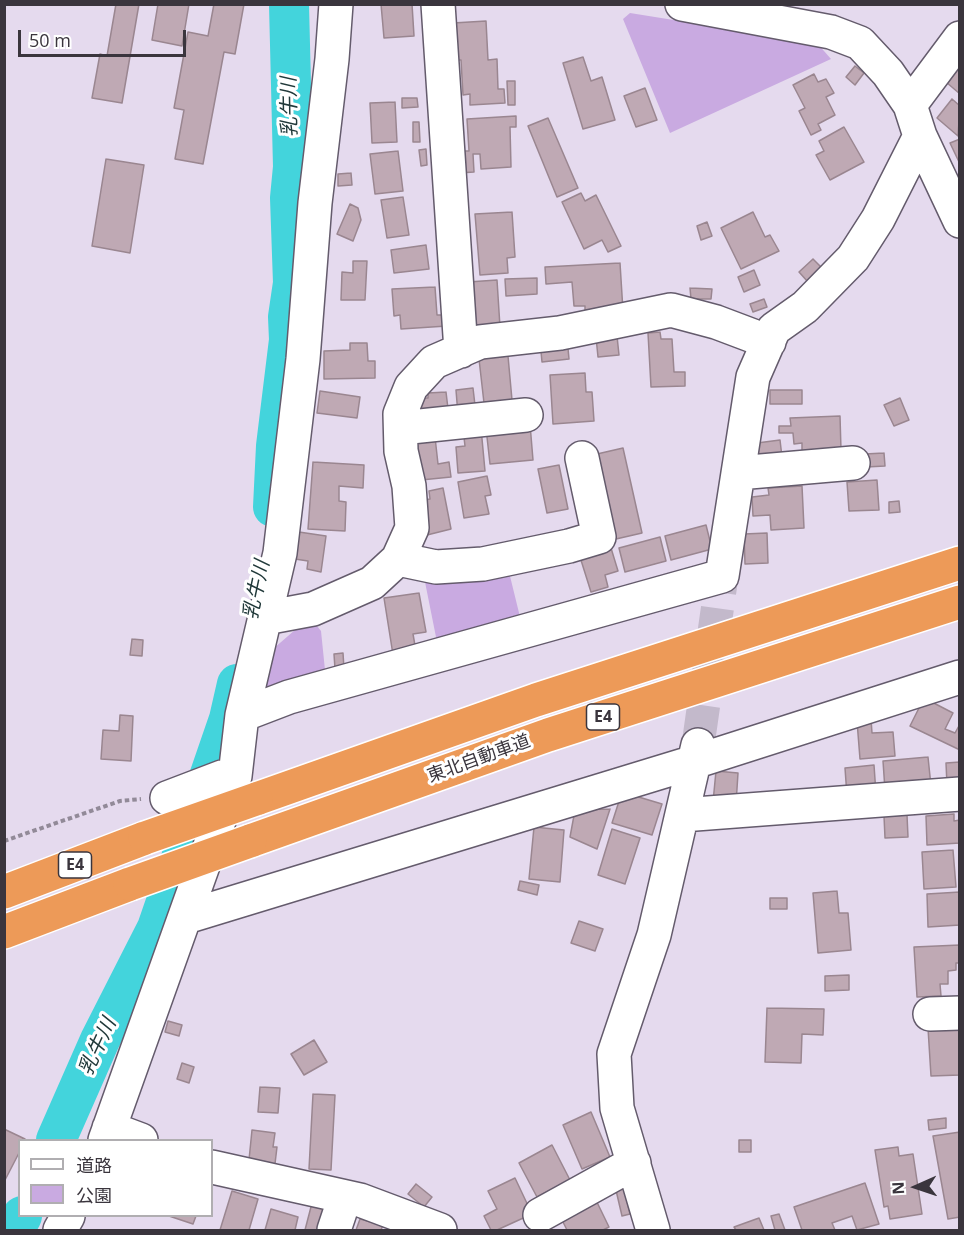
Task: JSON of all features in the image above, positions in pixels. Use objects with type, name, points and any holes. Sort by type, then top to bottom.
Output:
[{"type":"highway","name":"東北自動車道","points":[[4,892],[145,838],[237,784],[536,700],[960,563]]},
{"type":"highway","name":"東北自動車道","points":[[4,932],[130,884],[549,735],[960,602]]},
{"type":"street","points":[[135,1139],[107,1134],[237,784],[242,715],[280,553],[303,358],[315,204],[336,4]]},
{"type":"street","points":[[438,4],[461,351]]},
{"type":"street","points":[[682,4],[831,32],[860,44],[888,73],[910,105],[920,136],[960,221]]},
{"type":"street","points":[[910,105],[960,38]]},
{"type":"street","points":[[242,715],[289,697],[722,576],[753,377],[774,329],[805,307],[853,258],[878,219],[920,136]]},
{"type":"street","points":[[265,618],[313,609],[372,583],[398,559],[412,528],[409,486],[401,451],[400,414],[411,387],[434,362],[480,342],[560,333],[671,310],[716,322],[769,342]]},
{"type":"street","points":[[401,428],[526,415]]},
{"type":"street","points":[[398,559],[436,567],[483,564],[569,546],[599,537],[582,458]]},
{"type":"street","points":[[738,473],[853,463]]},
{"type":"street","points":[[186,917],[697,750],[960,677]]},
{"type":"street","points":[[653,1230],[617,1108],[614,1054],[654,935],[697,750]]},
{"type":"street","points":[[167,798],[237,784]]},
{"type":"street","points":[[682,815],[960,794]]},
{"type":"street","points":[[540,1215],[634,1163]]},
{"type":"street","points":[[213,1167],[360,1200],[440,1230]]},
{"type":"street","points":[[334,1230],[345,1197]]},
{"type":"path","points":[[4,841],[120,801],[167,798]]},
{"type":"green space","points":[[630,13],[817,43],[831,59],[670,133],[623,19]]},
{"type":"green space","points":[[509,572],[521,621],[438,647],[424,577]]},
{"type":"green space","points":[[313,621],[321,631],[326,680],[264,697],[273,649],[303,623]]},
{"type":"building","points":[[116,4],[139,4],[122,103],[92,98],[100,54],[107,56]]},
{"type":"building","points":[[158,4],[189,4],[182,46],[152,40]]},
{"type":"building","points":[[214,4],[244,4],[235,54],[224,52],[203,164],[175,159],[184,110],[174,108],[188,32],[208,36]]},
{"type":"building","points":[[381,4],[412,4],[414,36],[384,38]]},
{"type":"building","points":[[486,21],[488,60],[497,59],[498,89],[504,89],[505,103],[470,105],[470,94],[463,95],[461,60],[455,60],[453,23]]},
{"type":"building","points":[[583,57],[591,81],[602,77],[615,120],[583,129],[563,63]]},
{"type":"building","points":[[855,66],[864,73],[855,85],[846,77]]},
{"type":"building","points":[[960,67],[960,94],[946,82]]},
{"type":"building","points":[[814,74],[818,82],[826,79],[834,93],[826,97],[835,115],[818,124],[821,130],[811,135],[799,111],[805,108],[793,85]]},
{"type":"building","points":[[507,81],[515,81],[515,105],[508,105]]},
{"type":"building","points":[[645,88],[657,120],[636,127],[624,96]]},
{"type":"building","points":[[402,98],[417,98],[418,107],[402,108]]},
{"type":"building","points":[[952,99],[960,106],[958,136],[937,118]]},
{"type":"building","points":[[395,102],[397,142],[372,143],[370,103]]},
{"type":"building","points":[[516,116],[516,127],[510,127],[511,167],[481,169],[480,154],[473,154],[474,172],[459,173],[458,151],[469,151],[467,119]]},
{"type":"building","points":[[548,118],[578,188],[557,197],[528,126]]},
{"type":"building","points":[[413,122],[419,122],[420,142],[413,142]]},
{"type":"building","points":[[844,127],[864,162],[830,180],[816,155],[824,151],[819,141]]},
{"type":"building","points":[[960,139],[960,164],[950,143]]},
{"type":"building","points":[[426,149],[427,165],[421,166],[419,150]]},
{"type":"building","points":[[398,151],[403,191],[375,194],[370,154]]},
{"type":"building","points":[[106,159],[144,165],[130,253],[92,246]]},
{"type":"building","points":[[351,173],[352,185],[338,186],[338,174]]},
{"type":"building","points":[[581,193],[585,201],[596,195],[621,246],[608,252],[602,240],[584,249],[562,202]]},
{"type":"building","points":[[403,197],[409,235],[387,238],[381,200]]},
{"type":"building","points":[[350,204],[358,208],[361,220],[353,241],[337,234]]},
{"type":"building","points":[[512,212],[515,257],[507,258],[508,273],[480,275],[475,214]]},
{"type":"building","points":[[753,212],[765,237],[770,235],[779,251],[741,269],[721,228]]},
{"type":"building","points":[[707,222],[712,236],[701,240],[697,226]]},
{"type":"building","points":[[426,245],[429,269],[394,273],[391,250]]},
{"type":"building","points":[[813,259],[823,269],[808,282],[799,272]]},
{"type":"building","points":[[353,261],[367,261],[365,300],[341,300],[342,272],[353,273]]},
{"type":"building","points":[[620,263],[623,311],[585,313],[585,306],[574,306],[572,282],[546,284],[545,267]]},
{"type":"building","points":[[754,270],[760,285],[744,292],[738,277]]},
{"type":"building","points":[[537,278],[537,294],[506,296],[505,279]]},
{"type":"building","points":[[497,280],[500,327],[471,329],[468,282]]},
{"type":"building","points":[[435,287],[437,315],[446,315],[447,326],[401,329],[400,315],[394,316],[392,289]]},
{"type":"building","points":[[690,288],[712,289],[711,299],[691,299]]},
{"type":"building","points":[[764,299],[767,307],[753,312],[750,304]]},
{"type":"building","points":[[660,332],[661,339],[672,339],[674,372],[685,372],[685,386],[651,387],[648,333]]},
{"type":"building","points":[[617,336],[619,355],[598,357],[596,337]]},
{"type":"building","points":[[567,338],[569,359],[542,362],[540,341]]},
{"type":"building","points":[[350,343],[367,343],[368,361],[375,361],[375,378],[324,379],[324,351],[350,350]]},
{"type":"building","points":[[508,356],[512,400],[484,403],[479,359]]},
{"type":"building","points":[[585,373],[586,392],[592,392],[594,421],[553,424],[550,375]]},
{"type":"building","points":[[473,388],[476,414],[458,415],[456,390]]},
{"type":"building","points":[[770,390],[802,390],[802,404],[770,404]]},
{"type":"building","points":[[320,391],[360,397],[357,418],[317,413]]},
{"type":"building","points":[[446,392],[449,417],[422,419],[420,398],[428,398],[428,393]]},
{"type":"building","points":[[900,398],[909,420],[894,426],[884,405]]},
{"type":"building","points":[[840,416],[841,450],[802,451],[802,443],[794,444],[793,433],[779,433],[779,426],[791,426],[790,418]]},
{"type":"building","points":[[530,424],[533,460],[490,464],[486,428]]},
{"type":"building","points":[[481,428],[485,471],[458,473],[456,447],[465,446],[463,429]]},
{"type":"building","points":[[435,437],[438,464],[449,462],[451,477],[421,480],[414,439]]},
{"type":"building","points":[[780,440],[782,457],[759,461],[757,443]]},
{"type":"building","points":[[623,448],[642,533],[616,539],[597,454]]},
{"type":"building","points":[[884,453],[885,466],[866,467],[865,454]]},
{"type":"building","points":[[313,462],[364,465],[363,488],[339,486],[339,501],[346,502],[345,531],[308,529]]},
{"type":"building","points":[[559,465],[568,509],[547,513],[538,469]]},
{"type":"building","points":[[487,476],[491,495],[485,496],[489,514],[464,518],[458,482]]},
{"type":"building","points":[[877,480],[879,510],[849,511],[847,482]]},
{"type":"building","points":[[802,486],[804,528],[771,530],[770,515],[753,516],[752,497],[769,495],[768,488]]},
{"type":"building","points":[[443,488],[451,529],[427,535],[420,501],[430,499],[429,491]]},
{"type":"building","points":[[899,501],[900,512],[889,513],[889,502]]},
{"type":"building","points":[[706,525],[712,549],[671,560],[665,536]]},
{"type":"building","points":[[299,532],[326,536],[321,572],[307,569],[308,561],[295,559]]},
{"type":"building","points":[[767,533],[768,563],[745,564],[744,534]]},
{"type":"building","points":[[660,537],[666,561],[625,572],[619,548]]},
{"type":"building","points":[[611,548],[618,571],[605,575],[608,587],[591,592],[580,557]]},
{"type":"building","points":[[419,593],[426,632],[413,634],[417,657],[394,661],[384,598]]},
{"type":"building","points":[[132,639],[143,640],[142,656],[130,655]]},
{"type":"building","points":[[343,653],[344,669],[335,669],[334,654]]},
{"type":"building","points":[[924,698],[953,713],[945,729],[955,733],[960,724],[960,750],[910,726]]},
{"type":"building","points":[[120,715],[133,716],[131,761],[101,759],[103,730],[119,731]]},
{"type":"building","points":[[871,719],[872,733],[893,732],[895,756],[860,759],[857,721]]},
{"type":"building","points":[[928,757],[931,786],[885,790],[883,761]]},
{"type":"building","points":[[960,762],[960,785],[947,785],[946,763]]},
{"type":"building","points":[[874,765],[876,794],[847,796],[845,768]]},
{"type":"building","points":[[716,771],[738,773],[736,804],[713,802]]},
{"type":"building","points":[[622,792],[662,804],[652,835],[612,823]]},
{"type":"building","points":[[610,809],[597,849],[570,837],[575,810]]},
{"type":"building","points":[[954,814],[954,821],[960,820],[960,843],[927,845],[926,816]]},
{"type":"building","points":[[907,815],[908,837],[885,838],[884,816]]},
{"type":"building","points":[[534,827],[564,830],[560,882],[529,879]]},
{"type":"building","points":[[612,829],[640,838],[625,884],[598,875]]},
{"type":"building","points":[[953,850],[956,887],[924,889],[922,852]]},
{"type":"building","points":[[520,881],[539,885],[537,895],[518,890]]},
{"type":"building","points":[[837,891],[839,913],[848,913],[851,950],[818,953],[813,893]]},
{"type":"building","points":[[960,892],[960,925],[928,927],[927,894]]},
{"type":"building","points":[[770,898],[787,898],[787,909],[770,909]]},
{"type":"building","points":[[579,921],[603,929],[595,951],[571,943]]},
{"type":"building","points":[[960,945],[960,963],[956,963],[956,970],[948,971],[948,984],[940,984],[941,996],[917,997],[914,947]]},
{"type":"building","points":[[849,975],[849,990],[825,991],[825,976]]},
{"type":"building","points":[[767,1008],[824,1009],[823,1035],[802,1034],[801,1063],[765,1062]]},
{"type":"building","points":[[168,1021],[182,1025],[179,1036],[165,1032]]},
{"type":"building","points":[[960,1026],[960,1075],[931,1076],[928,1028]]},
{"type":"building","points":[[314,1040],[327,1062],[304,1075],[291,1054]]},
{"type":"building","points":[[182,1063],[194,1067],[189,1083],[177,1079]]},
{"type":"building","points":[[260,1087],[280,1088],[278,1113],[258,1112]]},
{"type":"building","points":[[313,1094],[335,1095],[331,1170],[309,1169]]},
{"type":"building","points":[[591,1112],[610,1157],[582,1169],[563,1125]]},
{"type":"building","points":[[946,1118],[946,1128],[929,1130],[928,1120]]},
{"type":"building","points":[[4,1129],[25,1139],[18,1139],[18,1155],[4,1182]]},
{"type":"building","points":[[252,1130],[275,1133],[273,1147],[277,1147],[274,1172],[248,1170]]},
{"type":"building","points":[[960,1132],[960,1217],[948,1219],[933,1136]]},
{"type":"building","points":[[739,1140],[751,1140],[751,1152],[739,1152]]},
{"type":"building","points":[[552,1145],[570,1180],[537,1197],[519,1163]]},
{"type":"building","points":[[898,1147],[899,1156],[913,1154],[922,1214],[890,1219],[888,1206],[884,1207],[875,1150]]},
{"type":"building","points":[[515,1178],[532,1214],[497,1230],[491,1230],[484,1216],[497,1209],[488,1191]]},
{"type":"building","points":[[865,1183],[879,1224],[857,1230],[852,1216],[832,1223],[835,1230],[802,1230],[794,1207]]},
{"type":"building","points":[[416,1184],[432,1197],[424,1207],[408,1194]]},
{"type":"building","points":[[623,1184],[630,1214],[622,1216],[615,1186]]},
{"type":"building","points":[[232,1191],[258,1199],[249,1230],[220,1230]]},
{"type":"building","points":[[593,1194],[609,1227],[603,1230],[567,1230],[558,1212]]},
{"type":"building","points":[[312,1203],[331,1208],[325,1230],[305,1230]]},
{"type":"building","points":[[271,1209],[298,1217],[295,1230],[265,1230]]},
{"type":"building","points":[[779,1214],[785,1230],[775,1230],[771,1216]]},
{"type":"building","points":[[172,1217],[196,1217],[193,1224]]},
{"type":"building","points":[[759,1218],[764,1230],[736,1230],[734,1227]]},
{"type":"building","points":[[360,1219],[383,1225],[381,1230],[356,1230]]},
{"type":"waterway","name":"乳牛川","points":[[273,507],[276,446],[289,340],[288,317],[293,283],[289,4]]},
{"type":"waterway","name":"乳牛川","points":[[56,1139],[100,1040],[157,928],[229,719],[237,684]]},
{"type":"waterway","name":"乳牛川","points":[[14,1230],[21,1217]]},
{"type":"tunnel","points":[[699,738],[722,576]]}]
